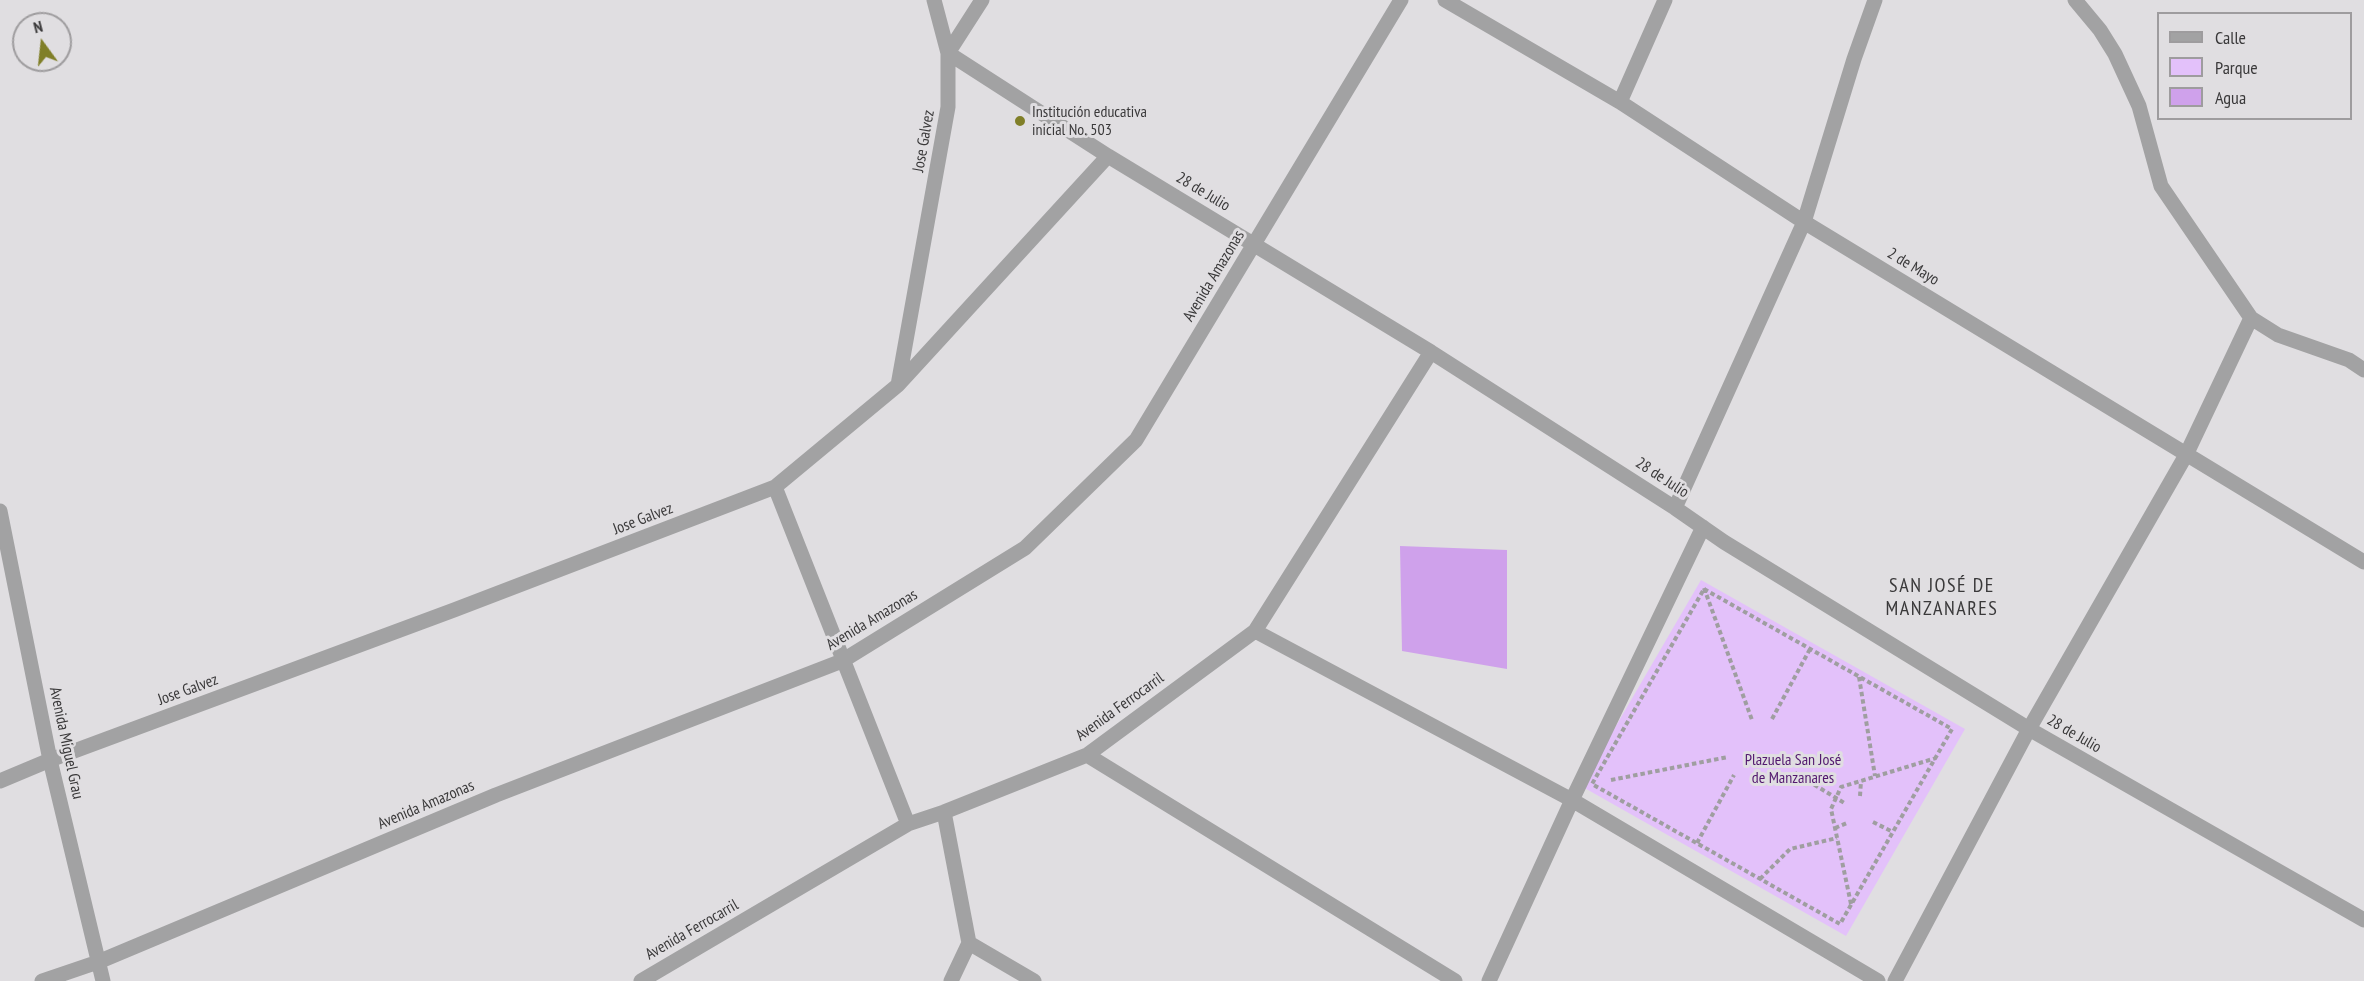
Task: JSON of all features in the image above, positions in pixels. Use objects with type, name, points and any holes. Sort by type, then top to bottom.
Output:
[{"type":"street","name":"Jose Galvez","points":[[0,781],[50,760],[442,615],[774,487],[898,386],[948,107],[948,53],[934,0]]},
{"type":"street","points":[[948,53],[982,0]]},
{"type":"street","name":"Avenida Amazonas","points":[[42,981],[98,962],[496,795],[842,661],[1025,548],[1136,440],[1401,0]]},
{"type":"street","name":"2 de Mayo","points":[[1445,0],[1620,102],[1804,222],[2364,562]]},
{"type":"street","points":[[1620,102],[1665,0]]},
{"type":"street","points":[[1675,508],[1804,222],[1854,59],[1875,0]]},
{"type":"street","points":[[2075,0],[2100,30],[2115,54],[2139,106],[2161,186],[2251,318],[2278,335],[2349,360],[2364,370]]},
{"type":"street","name":"28 de Julio","points":[[948,53],[1108,156],[1431,352],[1675,508],[1724,542],[2029,729],[2364,920]]},
{"type":"street","points":[[898,386],[1108,156]]},
{"type":"street","points":[[1895,981],[2029,729],[2187,455],[2251,318]]},
{"type":"street","name":"Avenida Ferrocarril","points":[[641,981],[908,824],[1087,755],[1255,632],[1431,352]]},
{"type":"street","points":[[774,487],[908,824]]},
{"type":"street","name":"Avenida Miguel Grau","points":[[0,511],[50,760],[103,981]]},
{"type":"street","points":[[1489,981],[1576,802],[1702,527]]},
{"type":"street","points":[[1255,632],[1576,802],[1878,981]]},
{"type":"street","points":[[1087,755],[1455,981]]},
{"type":"street","points":[[944,812],[969,943],[951,981]]},
{"type":"street","points":[[969,943],[1034,981]]},
{"type":"path","points":[[1576,802],[1592,784],[1704,589],[1724,542]]},
{"type":"path","points":[[1592,784],[1840,924],[1852,905],[1952,729],[1704,589]]},
{"type":"path","points":[[1704,589],[1752,720]]},
{"type":"path","points":[[1772,719],[1810,649]]},
{"type":"path","points":[[1859,676],[1875,777]]},
{"type":"path","points":[[1592,784],[1728,757]]},
{"type":"path","points":[[1852,905],[1831,809],[1841,787],[1936,758]]},
{"type":"path","points":[[1795,773],[1846,804]]},
{"type":"path","points":[[1697,843],[1734,775]]},
{"type":"path","points":[[1860,796],[1861,781]]},
{"type":"path","points":[[1873,822],[1893,832]]},
{"type":"path","points":[[1835,828],[1847,823]]},
{"type":"path","points":[[1760,879],[1790,849],[1837,838]]},
{"type":"green space","name":"Plazuela San José de Manzanares","points":[[1701,580],[1965,729],[1846,936],[1581,786]]},
{"type":"water","points":[[1400,546],[1507,550],[1507,669],[1402,651]]},
{"type":"place","name":"Institución educativa inicial No. 503","points":[[1020,121]]},
{"type":"district","name":"SAN JOSÉ DE MANZANARES","points":[[1942,598]]}]
